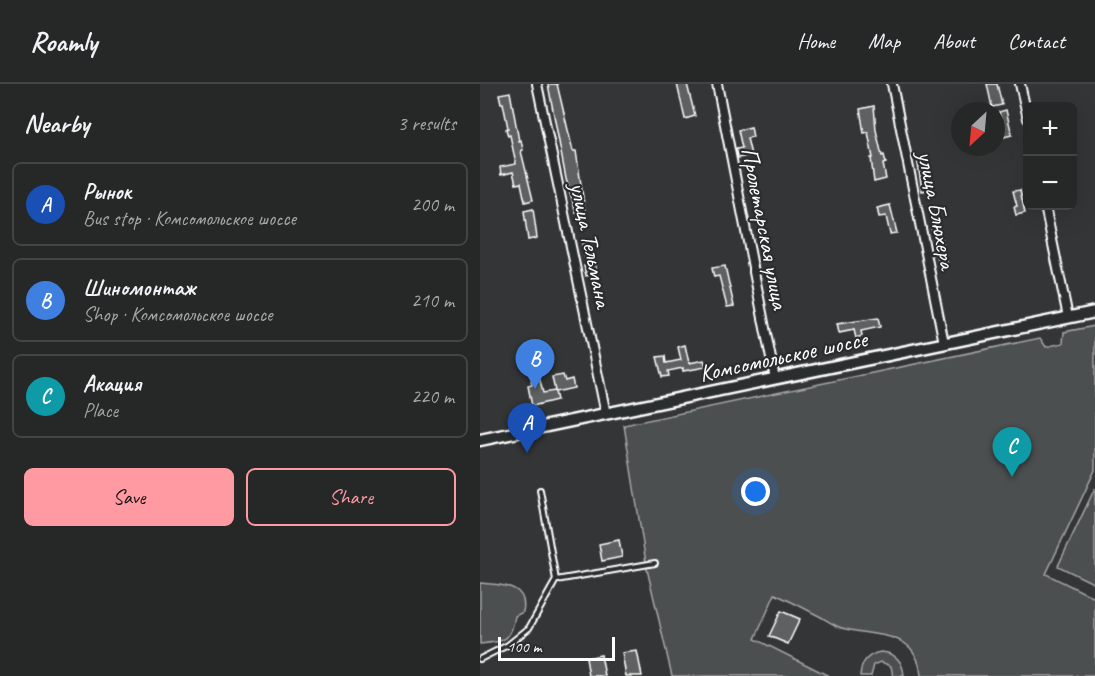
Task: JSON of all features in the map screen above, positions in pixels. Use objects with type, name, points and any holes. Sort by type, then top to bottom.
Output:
[{"type":"main road","name":"Комсомольское шоссе","points":[[480,440],[1095,312]]},
{"type":"street","name":"улица Тельмана","points":[[537,84],[606,414]]},
{"type":"street","name":"Пролетарская улица","points":[[717,84],[775,379]]},
{"type":"street","name":"улица Блюхера","points":[[892,84],[944,343]]},
{"type":"street","points":[[1020,84],[1024,102]]},
{"type":"street","points":[[1046,210],[1068,317]]},
{"type":"lane","points":[[480,659],[512,642],[529,628],[556,579],[540,490]]},
{"type":"lane","points":[[556,579],[655,563]]},
{"type":"shaded area","points":[[1095,326],[1095,470],[1046,574],[1095,598],[1095,676],[921,676],[918,661],[912,650],[903,642],[839,627],[775,594],[755,639],[829,676],[672,676],[647,569],[624,425],[1040,338],[1046,347],[1063,343],[1064,332]]},
{"type":"shaded area","points":[[1095,488],[1095,584],[1058,566]]},
{"type":"shaded area","points":[[480,583],[511,587],[517,591],[524,603],[523,612],[515,616],[511,631],[501,641],[480,644]]},
{"type":"shaded area","points":[[881,652],[891,654],[898,659],[904,676],[893,676],[891,666],[881,662],[874,665],[871,676],[860,676],[866,660]]},
{"type":"building","points":[[548,84],[557,84],[573,151],[576,151],[585,211],[576,213],[566,179]]},
{"type":"building","points":[[677,84],[687,84],[695,116],[685,119]]},
{"type":"building","points":[[987,84],[997,84],[1001,102],[991,102]]},
{"type":"building","points":[[510,92],[533,200],[525,202],[521,183],[516,184],[513,172],[501,175],[500,167],[516,164],[499,94]]},
{"type":"building","points":[[874,106],[876,130],[886,163],[883,164],[886,179],[874,182],[871,158],[873,158],[868,132],[864,133],[860,109]]},
{"type":"building","points":[[1005,110],[1012,135],[1005,137]]},
{"type":"building","points":[[751,127],[753,137],[747,138],[751,155],[738,158],[736,149],[742,148],[738,130]]},
{"type":"building","points":[[924,157],[929,190],[922,191],[917,158]]},
{"type":"building","points":[[1020,190],[1025,213],[1016,215],[1014,207],[1017,206],[1013,191]]},
{"type":"building","points":[[890,205],[897,233],[890,234],[886,216],[879,217],[877,208]]},
{"type":"building","points":[[533,209],[537,238],[528,240],[524,211]]},
{"type":"building","points":[[939,226],[947,263],[939,265],[931,227]]},
{"type":"building","points":[[591,242],[597,274],[586,276],[584,266],[587,266],[582,244]]},
{"type":"building","points":[[725,266],[734,306],[727,307],[719,276],[714,277],[712,268]]},
{"type":"building","points":[[878,318],[880,327],[861,331],[862,336],[856,338],[854,330],[839,333],[837,324]]},
{"type":"building","points":[[685,345],[689,363],[704,360],[706,367],[668,371],[669,376],[662,377],[657,357],[665,356],[666,363],[681,360],[678,347]]},
{"type":"building","points":[[563,375],[565,381],[572,379],[574,388],[555,392],[557,400],[532,406],[528,386],[532,385],[531,381],[540,380],[543,393],[555,391],[552,377]]},
{"type":"building","points":[[619,540],[622,557],[602,561],[599,544]]},
{"type":"building","points":[[781,611],[800,619],[788,644],[769,636]]},
{"type":"building","points":[[637,651],[642,676],[626,676],[622,653]]},
{"type":"building","points":[[601,655],[605,676],[589,676],[586,658]]},
{"type":"place","name":"Шиномонтаж","points":[[535,389]]},
{"type":"place","name":"Рынок","points":[[527,453]]},
{"type":"place","name":"Акация","points":[[1012,477]]}]
